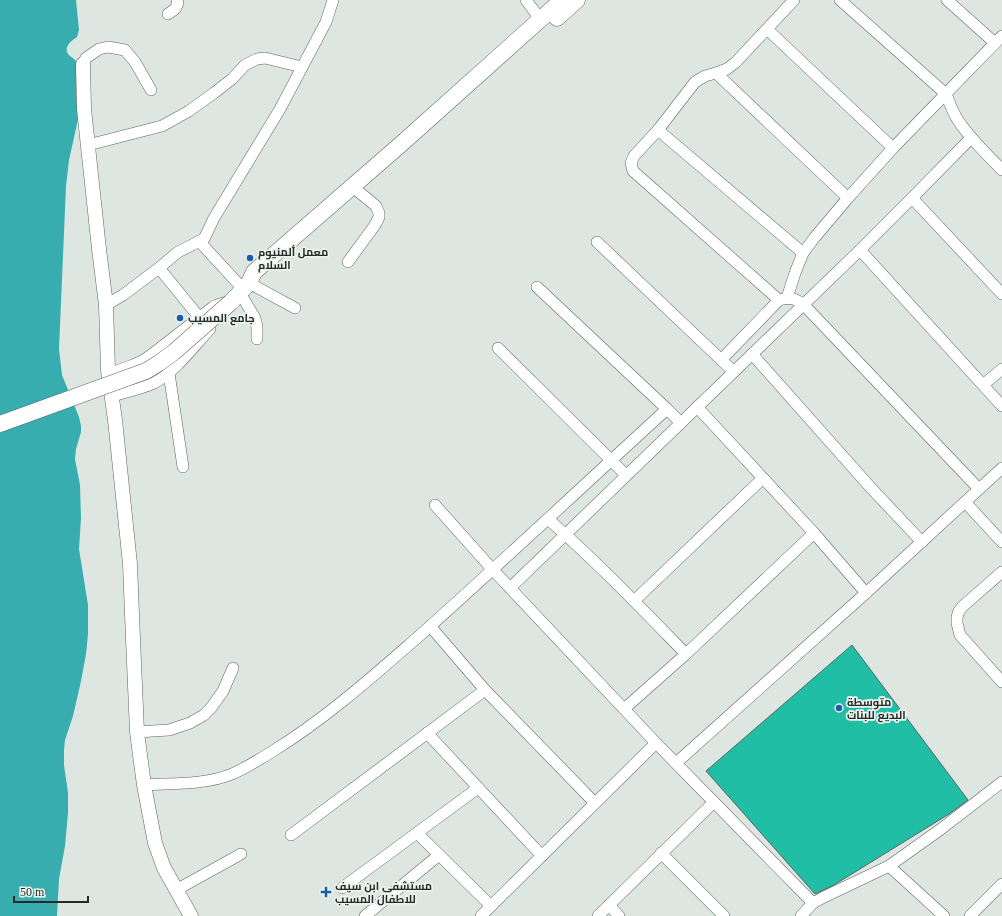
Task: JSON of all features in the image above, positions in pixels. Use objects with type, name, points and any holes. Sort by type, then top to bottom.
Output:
[{"type":"main road","points":[[241,292],[254,272],[562,0]]},
{"type":"main road","points":[[0,424],[146,371],[174,352],[241,292],[263,278],[577,0]]},
{"type":"street","points":[[168,14],[175,9],[178,3],[177,0]]},
{"type":"street","points":[[106,305],[123,295],[178,252],[204,239],[214,218],[280,109],[326,22],[333,0]]},
{"type":"street","points":[[526,0],[540,20]]},
{"type":"street","points":[[794,0],[768,30],[736,62],[727,69],[705,76],[695,82],[658,130],[634,156],[631,163],[633,171],[783,299],[796,299],[804,304],[979,489]]},
{"type":"street","points":[[840,0],[946,94],[956,117],[971,138],[1002,170]]},
{"type":"street","points":[[721,360],[783,299],[803,253],[848,198],[893,148],[998,40],[947,0]]},
{"type":"street","points":[[768,30],[893,148]]},
{"type":"street","points":[[151,90],[135,62],[126,50],[108,47],[99,49],[86,58],[83,64],[84,108],[106,305],[109,374],[130,564],[137,732],[144,785],[155,843],[164,868],[191,916]]},
{"type":"street","points":[[88,144],[162,126],[189,111],[232,79],[245,65],[257,59],[266,58],[302,67]]},
{"type":"street","points":[[716,73],[848,198]]},
{"type":"street","points":[[658,130],[803,253]]},
{"type":"street","points":[[510,588],[860,250],[971,138]]},
{"type":"street","points":[[348,262],[376,224],[379,217],[376,206],[359,192]]},
{"type":"street","points":[[912,198],[1002,294]]},
{"type":"street","points":[[199,241],[241,292],[255,318],[257,339]]},
{"type":"street","points":[[597,242],[734,372]]},
{"type":"street","points":[[860,250],[1002,406]]},
{"type":"street","points":[[159,268],[199,318]]},
{"type":"street","points":[[537,287],[681,422]]},
{"type":"street","points":[[112,396],[144,387],[154,383],[170,373],[241,292]]},
{"type":"street","points":[[109,374],[144,360],[217,305],[241,292],[295,308]]},
{"type":"street","points":[[498,348],[626,475]]},
{"type":"street","points":[[752,354],[866,482],[922,542]]},
{"type":"street","points":[[983,386],[1002,369]]},
{"type":"street","points":[[170,373],[183,467]]},
{"type":"street","points":[[697,407],[814,533],[866,593]]},
{"type":"street","points":[[144,785],[208,781],[223,777],[259,760],[291,740],[360,686],[430,626],[493,570],[667,409]]},
{"type":"street","points":[[676,763],[866,593],[1002,468]]},
{"type":"street","points":[[634,601],[763,478]]},
{"type":"street","points":[[965,502],[1002,542]]},
{"type":"street","points":[[435,505],[493,570],[656,743],[813,903]]},
{"type":"street","points":[[548,519],[634,601],[686,654]]},
{"type":"street","points":[[624,709],[686,654],[814,533]]},
{"type":"street","points":[[1000,677],[960,635],[956,623],[959,611],[963,606],[1002,572]]},
{"type":"street","points":[[430,626],[485,690],[595,803]]},
{"type":"street","points":[[137,732],[169,730],[190,723],[204,716],[223,691],[233,668]]},
{"type":"street","points":[[291,835],[485,690]]},
{"type":"street","points":[[427,733],[542,856]]},
{"type":"street","points":[[481,916],[656,743]]},
{"type":"street","points":[[801,916],[813,903],[888,866],[941,829],[1002,782]]},
{"type":"street","points":[[342,888],[478,788]]},
{"type":"street","points":[[598,916],[714,802]]},
{"type":"street","points":[[417,833],[491,906]]},
{"type":"street","points":[[661,853],[724,916]]},
{"type":"street","points":[[176,890],[241,854]]},
{"type":"street","points":[[365,916],[439,855]]},
{"type":"street","points":[[888,866],[944,916]]},
{"type":"street","points":[[970,916],[1002,884]]},
{"type":"street","points":[[609,905],[619,916]]},
{"type":"water","points":[[0,0],[76,0],[79,30],[77,37],[68,45],[67,48],[70,56],[77,63],[79,115],[69,160],[66,186],[59,349],[62,375],[79,417],[81,426],[75,459],[80,485],[81,518],[79,549],[88,605],[88,634],[81,681],[73,716],[65,740],[64,765],[68,793],[68,813],[65,846],[59,879],[57,916],[0,916]]},
{"type":"building","name":"متوسطة البديع للبنات","points":[[852,645],[968,800],[949,814],[834,885],[815,894],[706,771]]},
{"type":"place","name":"معمل ألمنيوم السلام","points":[[250,258]]},
{"type":"place","name":"جامع المسيب","points":[[180,318]]},
{"type":"place","name":"متوسطة البديع للبنات","points":[[839,708]]},
{"type":"place","name":"مستشفى ابن سيف للاطفال المسيب","points":[[326,892]]}]
